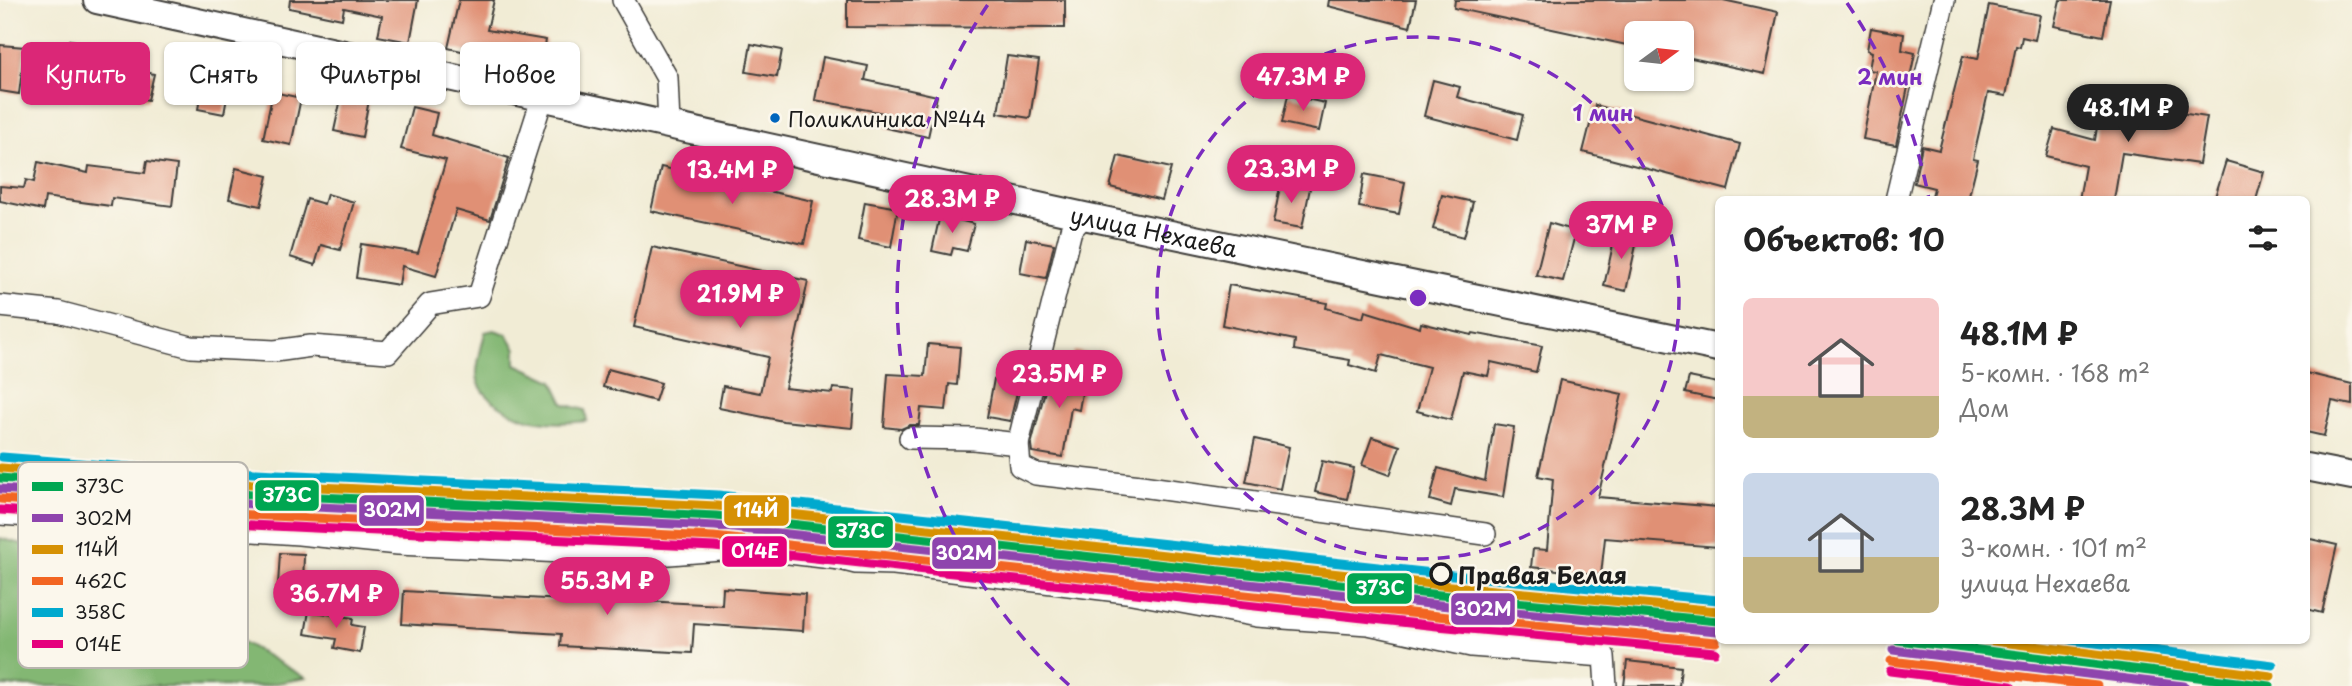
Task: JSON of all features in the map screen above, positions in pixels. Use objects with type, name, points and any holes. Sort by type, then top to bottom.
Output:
[{"type":"street","name":"улица Нехаева","points":[[97,0],[460,78]]},
{"type":"street","points":[[624,0],[667,78],[669,125]]},
{"type":"street","points":[[1897,196],[1944,0]]},
{"type":"street","points":[[0,306],[58,312],[191,347],[275,351],[311,346],[388,352],[430,304],[479,296],[540,105]]},
{"type":"street","name":"улица Нехаева","points":[[580,105],[1084,216],[1715,347]]},
{"type":"street","points":[[1084,216],[1070,230],[1018,444],[1020,466],[1036,474],[1142,486],[1485,534]]},
{"type":"street","points":[[910,438],[974,439],[1018,444]]},
{"type":"street","points":[[2310,468],[2352,477]]},
{"type":"street","points":[[0,514],[18,515]]},
{"type":"street","points":[[248,531],[398,544],[644,556],[746,548],[840,558],[856,563],[894,564],[1126,592],[1257,616],[1368,624],[1471,646],[1604,656],[1606,686]]},
{"type":"green space","points":[[494,330],[507,334],[516,349],[516,364],[553,381],[564,404],[585,410],[587,421],[557,423],[529,419],[510,412],[492,400],[479,384],[477,371],[485,332]]},
{"type":"green space","points":[[0,538],[18,543],[18,668],[248,668],[248,645],[306,678],[260,686],[0,686]]},
{"type":"building","points":[[290,0],[418,0],[410,42],[378,36],[382,16],[344,8],[342,19],[289,8]]},
{"type":"building","points":[[459,0],[494,0],[487,30],[546,40],[460,42],[460,51],[448,48]]},
{"type":"building","points":[[847,0],[1065,0],[1065,28],[847,27]]},
{"type":"building","points":[[1329,0],[1416,0],[1410,27],[1328,6]]},
{"type":"building","points":[[1455,0],[1723,0],[1778,12],[1765,74],[1694,59],[1694,21],[1624,21],[1624,44],[1454,8]]},
{"type":"building","points":[[2060,0],[2110,0],[2103,36],[2054,26]]},
{"type":"building","points":[[1989,5],[2040,15],[2035,40],[2022,37],[2020,47],[2016,46],[2006,96],[1988,93],[1973,159],[1978,160],[1969,196],[1932,196],[1934,188],[1914,183],[1922,146],[1939,150],[1963,56],[1978,59]]},
{"type":"building","points":[[1871,28],[1904,34],[1902,50],[1915,53],[1896,145],[1863,139],[1876,71],[1869,70],[1872,52],[1867,50]]},
{"type":"building","points":[[751,44],[782,50],[777,77],[746,72]]},
{"type":"building","points":[[0,45],[21,47],[19,94],[0,91]]},
{"type":"building","points":[[1007,56],[1039,60],[1030,118],[998,113]]},
{"type":"building","points":[[823,57],[868,66],[865,80],[937,96],[928,137],[886,128],[889,114],[815,100]]},
{"type":"building","points":[[150,73],[154,74],[150,91]]},
{"type":"building","points":[[1433,80],[1460,87],[1457,97],[1523,115],[1517,140],[1424,116]]},
{"type":"building","points":[[282,94],[296,97],[296,105],[300,105],[291,145],[263,139],[270,105],[282,105]]},
{"type":"building","points":[[1288,95],[1325,103],[1319,131],[1282,123]]},
{"type":"building","points":[[2101,101],[2207,117],[2199,164],[2122,153],[2115,196],[2080,196],[2085,166],[2046,156],[2054,129],[2095,140]]},
{"type":"building","points":[[199,105],[226,105],[224,114],[198,109]]},
{"type":"building","points":[[340,105],[368,105],[362,137],[334,131]]},
{"type":"building","points":[[1595,105],[1740,144],[1728,190],[1583,152]]},
{"type":"building","points":[[412,107],[437,113],[432,135],[509,158],[490,220],[456,210],[436,276],[402,266],[399,285],[356,278],[361,244],[418,253],[446,160],[401,149]]},
{"type":"building","points":[[1118,156],[1171,168],[1162,200],[1110,187]]},
{"type":"building","points":[[147,161],[177,165],[172,206],[112,198],[111,206],[45,197],[43,210],[0,201],[0,186],[24,188],[26,180],[34,182],[38,162],[88,173],[89,166],[145,173]]},
{"type":"building","points":[[2226,161],[2264,172],[2257,196],[2215,196]]},
{"type":"building","points":[[661,167],[813,201],[804,244],[651,211]]},
{"type":"building","points":[[236,168],[268,176],[261,206],[229,199]]},
{"type":"building","points":[[1364,174],[1405,182],[1399,214],[1359,207]]},
{"type":"building","points":[[1281,182],[1310,188],[1302,228],[1273,223]]},
{"type":"building","points":[[327,194],[354,202],[340,250],[321,245],[315,265],[290,257],[307,199],[324,204]]},
{"type":"building","points":[[1442,195],[1473,202],[1464,237],[1433,229]]},
{"type":"building","points":[[865,202],[898,208],[891,247],[858,240]]},
{"type":"building","points":[[940,215],[974,224],[967,251],[953,248],[951,255],[932,251]]},
{"type":"building","points":[[1549,223],[1576,231],[1563,281],[1536,275]]},
{"type":"building","points":[[1616,231],[1638,236],[1626,291],[1604,286]]},
{"type":"building","points":[[1026,239],[1054,244],[1046,278],[1020,273]]},
{"type":"building","points":[[652,247],[808,281],[785,388],[832,393],[833,388],[855,390],[852,428],[783,421],[719,408],[723,386],[760,393],[768,357],[634,327]]},
{"type":"building","points":[[1229,285],[1327,303],[1326,308],[1363,318],[1365,311],[1420,328],[1421,323],[1472,335],[1473,333],[1542,346],[1536,372],[1491,362],[1488,376],[1463,371],[1451,420],[1417,411],[1429,367],[1381,355],[1376,373],[1349,365],[1350,360],[1294,350],[1295,340],[1222,325]]},
{"type":"building","points":[[928,344],[960,347],[957,385],[949,384],[946,410],[921,408],[919,425],[901,429],[884,427],[888,374],[925,376]]},
{"type":"building","points":[[1074,351],[1089,354],[1079,410],[1071,408],[1063,457],[1032,452],[1031,445],[1047,383],[1067,387]]},
{"type":"building","points":[[608,369],[661,383],[655,401],[603,387]]},
{"type":"building","points":[[2310,374],[2352,384],[2352,405],[2332,401],[2324,436],[2310,433]]},
{"type":"building","points":[[1689,377],[1715,382],[1715,399],[1685,393]]},
{"type":"building","points":[[994,379],[1019,384],[1010,421],[987,417]]},
{"type":"building","points":[[1560,380],[1622,394],[1598,497],[1715,507],[1715,547],[1605,538],[1601,575],[1531,567],[1533,549],[1547,550],[1553,479],[1538,476]]},
{"type":"building","points":[[1494,424],[1514,427],[1503,497],[1455,489],[1451,506],[1430,500],[1438,468],[1485,481]]},
{"type":"building","points":[[1372,437],[1400,446],[1390,475],[1362,465]]},
{"type":"building","points":[[1255,439],[1289,447],[1280,489],[1246,482]]},
{"type":"building","points":[[1322,461],[1354,468],[1347,499],[1315,492]]},
{"type":"building","points":[[2310,539],[2337,545],[2322,613],[2310,610]]},
{"type":"building","points":[[280,553],[304,554],[303,586],[278,585]]},
{"type":"building","points":[[723,588],[805,594],[803,631],[694,624],[692,653],[560,646],[561,634],[402,624],[404,591],[722,605]]},
{"type":"building","points":[[309,611],[353,618],[352,625],[364,627],[360,653],[334,648],[336,639],[305,634]]},
{"type":"building","points":[[1627,661],[1681,667],[1679,686],[1624,686]]},
{"type":"transit line","name":"358С","points":[[2,457],[66,462]]},
{"type":"transit line","name":"114Й","points":[[1,468],[18,469]]},
{"type":"transit line","name":"358С","points":[[248,473],[718,495],[1442,574],[1715,600]]},
{"type":"transit line","name":"373C","points":[[0,478],[18,479]]},
{"type":"transit line","name":"114Й","points":[[248,484],[717,506],[1441,585],[1715,611]]},
{"type":"transit line","name":"302М","points":[[0,489],[18,490]]},
{"type":"transit line","name":"373C","points":[[248,494],[716,516],[1440,595],[1715,621]]},
{"type":"transit line","name":"462С","points":[[0,499],[18,500]]},
{"type":"transit line","name":"302М","points":[[248,504],[715,526],[1439,605],[1715,631]]},
{"type":"transit line","name":"014Е","points":[[0,510],[18,511]]},
{"type":"transit line","name":"462С","points":[[248,515],[714,537],[1438,616],[1715,642]]},
{"type":"transit line","name":"014Е","points":[[248,525],[714,547],[1437,626],[1715,652]]},
{"type":"transit line","name":"373C","points":[[1930,644],[2270,686]]},
{"type":"transit line","name":"114Й","points":[[2017,644],[2271,676]]},
{"type":"transit line","name":"358С","points":[[2103,644],[2273,665]]},
{"type":"transit line","name":"302М","points":[[1893,650],[2184,686]]},
{"type":"transit line","name":"462С","points":[[1891,661],[2097,686]]},
{"type":"transit line","name":"014Е","points":[[1890,671],[2011,686]]},
{"type":"place","name":"Поликлиника №44","points":[[775,118]]},
{"type":"place","name":"Правая Белая","points":[[1441,574]]}]
